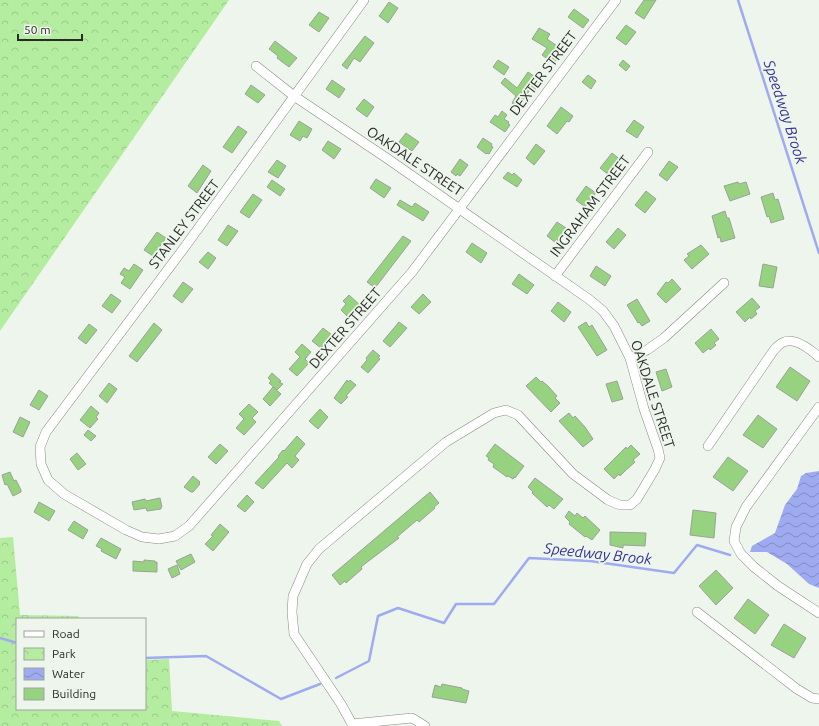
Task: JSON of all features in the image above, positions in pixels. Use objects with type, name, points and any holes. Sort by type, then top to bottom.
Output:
[{"type":"street","name":"STANLEY STREET","points":[[43,468],[41,464],[40,447],[46,432],[184,248],[364,0]]},
{"type":"street","name":"DEXTER STREET","points":[[43,468],[48,480],[64,494],[126,530],[142,537],[159,539],[175,536],[189,526],[402,284],[616,0]]},
{"type":"street","name":"OAKDALE STREET","points":[[256,66],[294,96],[590,300],[603,311],[614,326],[630,358],[644,409],[658,448],[660,458],[637,499],[630,505],[620,506],[608,500],[573,474],[518,415],[506,410],[494,413],[446,442],[319,549],[307,564],[293,596],[292,612],[294,634],[341,704],[353,725],[412,718],[425,726]]},
{"type":"street","name":"INGRAHAM STREET","points":[[555,276],[648,152]]},
{"type":"street","points":[[630,358],[647,350],[664,338],[724,283]]},
{"type":"street","points":[[708,446],[774,350],[784,342],[790,340],[802,344],[819,357]]},
{"type":"street","points":[[819,407],[746,507],[736,527],[734,541],[741,554],[754,567],[778,586],[819,613]]},
{"type":"street","points":[[697,612],[797,690],[812,698],[819,699]]},
{"type":"green space","points":[[0,0],[229,0],[0,331]]},
{"type":"green space","points":[[13,537],[20,615],[78,616],[80,618],[16,618],[16,710],[146,710],[146,660],[169,659],[172,711],[279,721],[282,726],[0,726],[0,538]]},
{"type":"water","points":[[819,471],[819,588],[809,584],[787,564],[767,552],[750,552],[752,546],[775,533],[785,505],[797,489],[801,476],[806,473]]},
{"type":"building","points":[[644,0],[656,0],[644,19],[635,13]]},
{"type":"building","points":[[389,2],[398,8],[388,23],[379,16]]},
{"type":"building","points":[[574,9],[589,20],[583,28],[568,17]]},
{"type":"building","points":[[319,12],[329,18],[319,32],[309,25]]},
{"type":"building","points":[[626,25],[636,32],[626,45],[616,38]]},
{"type":"building","points":[[539,28],[550,34],[547,39],[563,50],[554,64],[542,55],[547,48],[532,39]]},
{"type":"building","points":[[365,36],[374,43],[360,62],[354,58],[347,69],[342,65]]},
{"type":"building","points":[[275,41],[297,58],[289,67],[277,58],[278,56],[269,49]]},
{"type":"building","points":[[498,60],[509,67],[504,75],[493,67]]},
{"type":"building","points":[[623,60],[630,66],[626,71],[619,65]]},
{"type":"building","points":[[528,72],[541,81],[534,91],[531,88],[519,107],[512,103],[516,96],[501,83],[505,78],[517,88]]},
{"type":"building","points":[[588,75],[596,81],[591,89],[582,82]]},
{"type":"building","points":[[332,80],[345,89],[339,98],[326,89]]},
{"type":"building","points":[[251,85],[265,95],[258,103],[245,94]]},
{"type":"building","points":[[364,99],[374,107],[367,117],[356,109]]},
{"type":"building","points":[[561,107],[573,116],[557,134],[547,126]]},
{"type":"building","points":[[502,111],[507,115],[504,119],[509,122],[508,123],[510,125],[505,132],[490,122],[495,115],[498,117]]},
{"type":"building","points":[[634,120],[644,127],[637,138],[626,131]]},
{"type":"building","points":[[299,121],[312,129],[307,138],[303,136],[300,141],[290,135]]},
{"type":"building","points":[[238,126],[247,132],[232,153],[223,147]]},
{"type":"building","points":[[406,133],[419,142],[412,151],[399,142]]},
{"type":"building","points":[[483,138],[492,144],[491,146],[493,147],[489,154],[486,154],[477,147]]},
{"type":"building","points":[[328,141],[341,149],[334,159],[322,150]]},
{"type":"building","points":[[536,144],[545,151],[534,165],[526,158]]},
{"type":"building","points":[[612,153],[621,160],[609,175],[600,168]]},
{"type":"building","points":[[460,159],[468,165],[460,176],[457,174],[456,176],[451,172]]},
{"type":"building","points":[[277,160],[286,166],[278,178],[268,172]]},
{"type":"building","points":[[669,161],[678,167],[667,181],[659,175]]},
{"type":"building","points":[[203,165],[211,171],[197,193],[188,186]]},
{"type":"building","points":[[508,172],[512,175],[514,173],[522,180],[517,187],[503,178]]},
{"type":"building","points":[[376,179],[391,188],[384,198],[370,188]]},
{"type":"building","points":[[272,180],[285,189],[280,196],[267,187]]},
{"type":"building","points":[[738,182],[739,184],[746,182],[750,194],[730,201],[724,186]]},
{"type":"building","points":[[586,186],[596,193],[585,207],[576,200]]},
{"type":"building","points":[[646,191],[656,199],[645,213],[635,205]]},
{"type":"building","points":[[773,193],[775,200],[778,199],[784,219],[771,223],[769,216],[767,217],[761,197]]},
{"type":"building","points":[[253,194],[262,200],[249,218],[240,212]]},
{"type":"building","points":[[400,200],[412,207],[415,203],[429,212],[423,221],[397,205]]},
{"type":"building","points":[[725,211],[727,218],[729,218],[735,238],[721,242],[720,237],[718,238],[712,216]]},
{"type":"building","points":[[557,222],[566,228],[556,243],[547,236]]},
{"type":"building","points":[[228,225],[238,231],[227,246],[218,240]]},
{"type":"building","points":[[618,228],[626,235],[614,249],[606,242]]},
{"type":"building","points":[[157,232],[166,238],[153,256],[144,250]]},
{"type":"building","points":[[403,236],[411,241],[375,288],[367,282]]},
{"type":"building","points":[[472,243],[487,253],[481,263],[466,252]]},
{"type":"building","points":[[701,245],[709,254],[692,269],[684,260],[689,256],[687,254]]},
{"type":"building","points":[[208,252],[216,258],[208,269],[199,262]]},
{"type":"building","points":[[134,264],[143,270],[130,289],[121,283],[125,277],[120,274],[124,268],[129,271]]},
{"type":"building","points":[[763,264],[777,267],[773,288],[759,286]]},
{"type":"building","points":[[596,266],[611,276],[605,286],[590,276]]},
{"type":"building","points":[[519,274],[534,285],[527,294],[512,284]]},
{"type":"building","points":[[672,279],[681,289],[666,303],[657,294],[666,282],[668,283]]},
{"type":"building","points":[[183,282],[193,289],[182,303],[173,296]]},
{"type":"building","points":[[111,294],[121,301],[112,313],[102,306]]},
{"type":"building","points":[[423,294],[431,302],[419,314],[411,307]]},
{"type":"building","points":[[349,295],[360,305],[349,318],[341,310],[346,304],[343,301]]},
{"type":"building","points":[[752,298],[760,307],[755,311],[757,314],[751,319],[750,317],[745,322],[736,312]]},
{"type":"building","points":[[637,299],[650,321],[642,326],[639,322],[638,323],[627,305]]},
{"type":"building","points":[[558,302],[571,312],[564,322],[551,311]]},
{"type":"building","points":[[399,322],[407,328],[390,347],[383,341]]},
{"type":"building","points":[[586,322],[589,327],[592,325],[607,350],[597,356],[578,327]]},
{"type":"building","points":[[154,323],[162,330],[137,362],[129,356]]},
{"type":"building","points":[[89,324],[97,330],[86,344],[78,338]]},
{"type":"building","points":[[323,328],[332,335],[321,348],[312,341]]},
{"type":"building","points":[[711,329],[719,339],[714,343],[716,345],[703,353],[695,343]]},
{"type":"building","points":[[302,344],[311,352],[305,359],[309,363],[297,376],[289,369],[300,357],[295,352]]},
{"type":"building","points":[[373,350],[380,356],[378,357],[380,359],[368,373],[361,367]]},
{"type":"building","points":[[790,367],[810,381],[797,401],[776,387]]},
{"type":"building","points":[[666,369],[672,387],[662,391],[656,372]]},
{"type":"building","points":[[272,373],[281,381],[279,382],[283,384],[277,390],[269,383],[271,381],[268,378]]},
{"type":"building","points":[[536,377],[548,386],[557,396],[555,398],[560,403],[551,412],[526,386]]},
{"type":"building","points":[[347,380],[348,382],[350,380],[356,385],[341,404],[334,398]]},
{"type":"building","points":[[617,381],[623,399],[612,402],[606,384]]},
{"type":"building","points":[[109,383],[117,389],[107,403],[99,396]]},
{"type":"building","points":[[273,387],[281,394],[270,406],[263,399]]},
{"type":"building","points":[[39,390],[48,396],[39,410],[30,405]]},
{"type":"building","points":[[249,404],[258,412],[252,418],[256,422],[244,435],[236,428],[244,419],[239,414]]},
{"type":"building","points":[[91,406],[99,413],[96,417],[98,419],[90,428],[80,420]]},
{"type":"building","points":[[320,409],[328,417],[318,429],[309,421]]},
{"type":"building","points":[[569,413],[573,418],[575,416],[593,439],[583,447],[559,421]]},
{"type":"building","points":[[758,415],[777,429],[763,448],[743,435]]},
{"type":"building","points":[[20,417],[30,422],[23,437],[13,432]]},
{"type":"building","points":[[88,430],[96,436],[91,441],[84,435]]},
{"type":"building","points":[[297,436],[305,444],[295,456],[299,460],[292,468],[287,463],[263,489],[255,483],[279,457],[278,456],[283,450],[284,451]]},
{"type":"building","points":[[220,444],[228,451],[216,464],[208,457]]},
{"type":"building","points":[[495,444],[524,466],[515,478],[514,477],[513,479],[508,476],[507,477],[493,467],[494,464],[488,460],[489,458],[486,456]]},
{"type":"building","points":[[631,445],[640,454],[633,460],[635,462],[620,476],[619,474],[614,479],[604,469],[626,447],[627,449]]},
{"type":"building","points":[[77,453],[86,464],[78,470],[70,459]]},
{"type":"building","points":[[728,457],[748,471],[733,491],[713,477]]},
{"type":"building","points":[[10,472],[14,481],[16,480],[21,490],[21,492],[13,496],[7,484],[5,485],[2,475]]},
{"type":"building","points":[[193,476],[200,482],[200,484],[193,492],[191,492],[184,487]]},
{"type":"building","points":[[535,478],[563,499],[554,509],[549,505],[547,507],[532,493],[533,492],[528,487]]},
{"type":"building","points":[[430,492],[439,503],[434,507],[435,508],[419,522],[417,520],[397,537],[399,538],[361,567],[362,569],[346,583],[345,581],[340,585],[332,575]]},
{"type":"building","points":[[247,495],[254,502],[245,512],[237,506]]},
{"type":"building","points":[[160,498],[161,509],[147,511],[146,508],[134,510],[132,502]]},
{"type":"building","points":[[39,502],[55,511],[49,521],[34,512]]},
{"type":"building","points":[[693,510],[716,513],[714,538],[690,535]]},
{"type":"building","points":[[569,511],[575,516],[577,513],[583,518],[585,516],[600,530],[592,540],[586,536],[585,537],[569,524],[570,522],[565,517]]},
{"type":"building","points":[[74,521],[88,530],[83,539],[68,530]]},
{"type":"building","points":[[220,524],[229,532],[213,551],[205,544],[213,536],[211,535]]},
{"type":"building","points":[[610,532],[646,533],[645,546],[623,545],[623,548],[610,545]]},
{"type":"building","points":[[101,538],[121,549],[116,559],[101,551],[102,549],[96,546]]},
{"type":"building","points":[[191,554],[195,562],[181,570],[176,561]]},
{"type":"building","points":[[144,560],[157,562],[157,572],[133,571],[133,561],[144,562]]},
{"type":"building","points":[[177,565],[180,574],[172,578],[168,569]]},
{"type":"building","points":[[716,570],[733,588],[716,605],[699,586]]},
{"type":"building","points":[[748,599],[769,615],[755,634],[734,618]]},
{"type":"building","points":[[784,624],[806,638],[794,658],[771,645]]},
{"type":"building","points":[[442,684],[469,691],[466,703],[432,697],[435,685],[441,687]]},
{"type":"waterway","name":"Speedway Brook","points":[[738,0],[819,253]]},
{"type":"waterway","name":"Speedway Brook","points":[[336,678],[369,661],[378,616],[398,608],[444,623],[456,604],[494,604],[529,558],[590,561],[674,573],[697,545],[730,555]]},
{"type":"waterway","name":"Speedway Brook","points":[[0,638],[16,643]]},
{"type":"waterway","name":"Speedway Brook","points":[[146,658],[206,656],[281,699],[320,684]]}]
